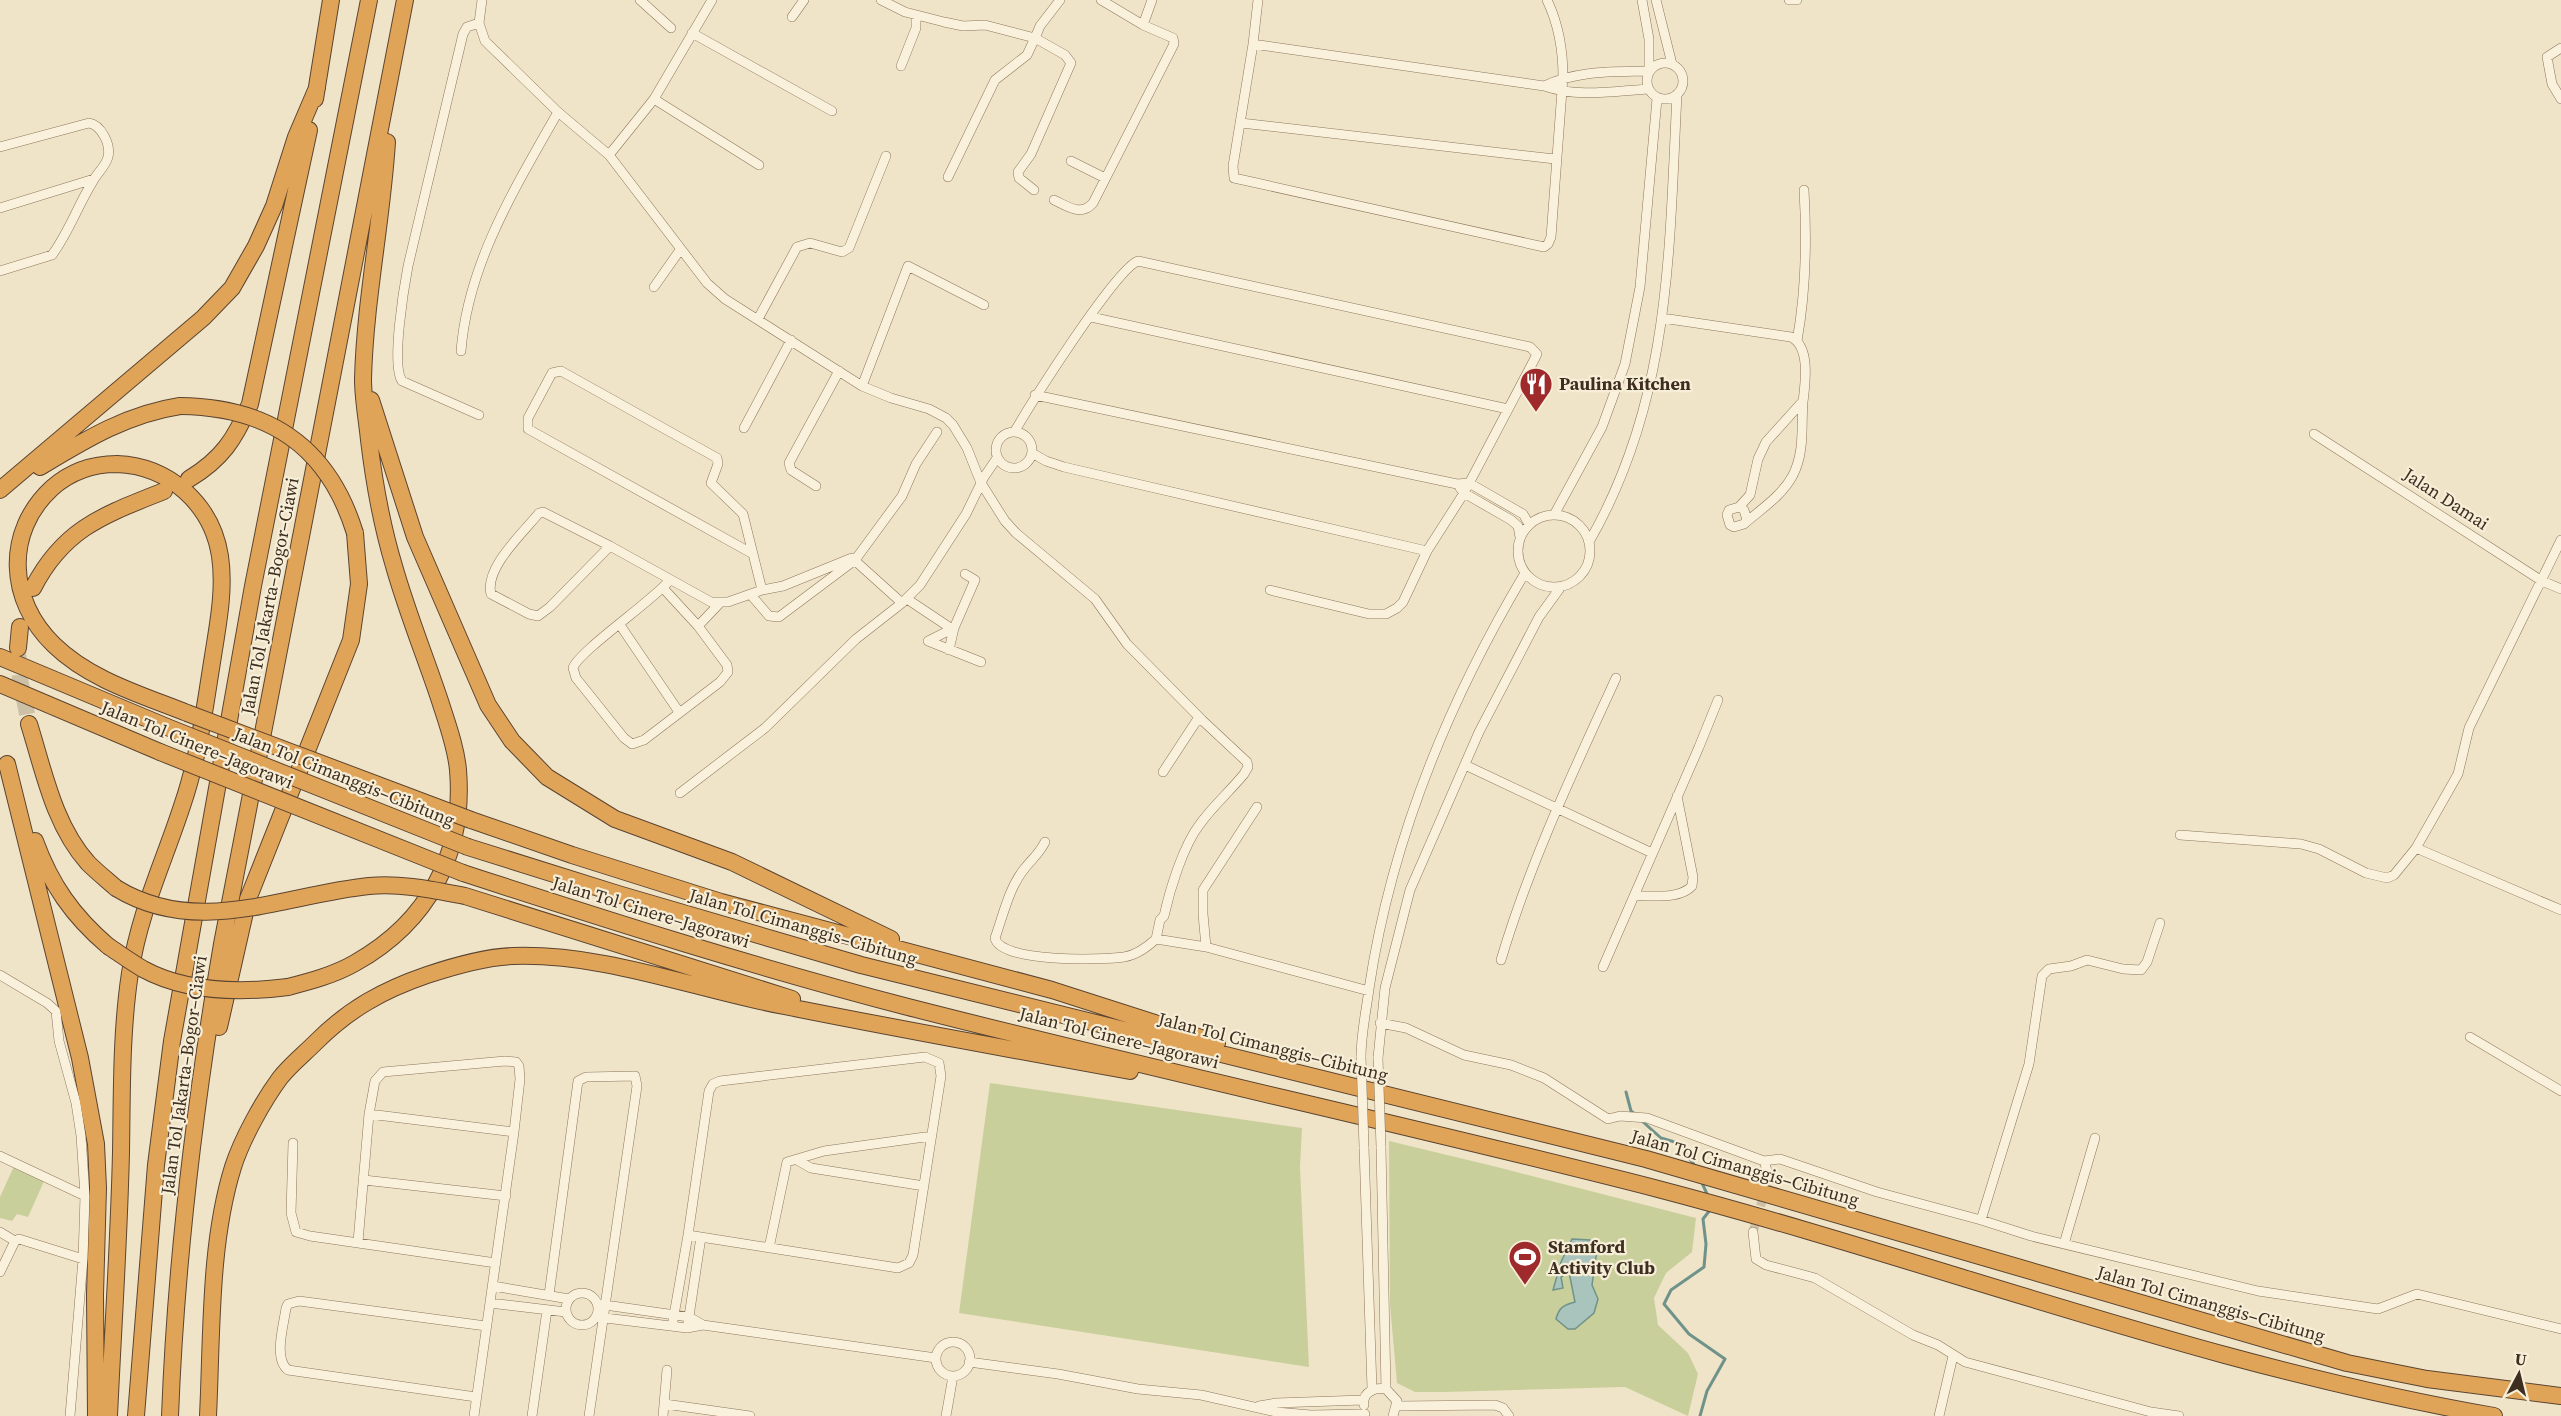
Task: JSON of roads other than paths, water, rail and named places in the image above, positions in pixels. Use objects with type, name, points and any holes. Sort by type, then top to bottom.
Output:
[{"type":"highway","points":[[189,479],[222,454],[238,433],[250,404],[259,371],[317,88],[331,0]]},
{"type":"highway","name":"Jalan Tol Jakarta–Bogor–Ciawi","points":[[136,1416],[156,1165],[172,1041],[253,586],[369,0]]},
{"type":"highway","name":"Jalan Tol Jakarta–Bogor–Ciawi","points":[[170,1416],[182,1227],[200,1075],[222,944],[405,0]]},
{"type":"highway","points":[[4,757],[41,856],[59,893],[83,924],[108,946],[145,970],[181,982],[213,989],[250,992],[288,987],[322,978],[354,964],[392,937],[414,915],[438,881],[445,868],[457,825],[458,770],[450,732],[393,565],[370,443],[363,381],[369,304],[384,182],[391,73]]},
{"type":"highway","points":[[0,490],[203,318],[232,288],[256,246],[274,206],[296,137],[317,88]]},
{"type":"highway","points":[[363,381],[378,417],[394,476],[415,537],[488,705],[512,741],[547,777],[615,819],[732,862],[930,957]]},
{"type":"highway","points":[[0,490],[98,432],[126,419],[154,410],[180,406],[209,406],[240,412],[267,422],[293,440],[318,462],[335,483],[347,507],[355,533],[359,584],[351,640],[248,899],[217,1035],[200,1075]]},
{"type":"highway","points":[[109,1416],[121,1153],[121,1073],[127,994],[143,915],[183,802],[195,758],[219,614],[221,561],[215,534],[205,514],[190,495],[167,478],[152,471],[124,464],[96,466],[70,475],[38,502],[23,529],[18,546],[17,579],[29,613],[54,645],[84,667],[109,681],[187,713],[471,820],[572,855],[721,902],[1052,990],[1350,1085]]},
{"type":"highway","points":[[33,588],[44,567],[70,538],[117,510],[164,492]]},
{"type":"highway","points":[[18,648],[20,627]]},
{"type":"highway","name":"Jalan Tol Cimanggis–Cibitung","points":[[0,657],[167,727],[468,847],[618,894],[861,965],[1646,1159],[2347,1363],[2427,1379],[2561,1396]]},
{"type":"highway","name":"Jalan Tol Cinere–Jagorawi","points":[[0,684],[160,752],[463,873],[624,925],[907,1007],[1314,1105]]},
{"type":"highway","points":[[30,724],[51,798],[67,834],[88,863],[116,888],[135,900],[160,908],[186,912],[221,913],[313,894],[371,886],[409,886],[465,896],[864,1022]]},
{"type":"highway","points":[[4,757],[80,1058],[96,1144],[94,1294],[96,1416]]},
{"type":"highway","points":[[208,1416],[214,1299],[223,1207],[234,1164],[255,1120],[281,1077],[338,1020],[356,1007],[403,983],[455,965],[511,956],[567,957],[622,967],[749,1000],[1314,1105],[1661,1190],[2333,1384],[2412,1402],[2494,1416]]},
{"type":"street","points":[[482,0],[479,23],[490,47],[558,112],[609,155],[642,195],[697,273],[716,292],[862,386],[891,398],[929,409],[946,418],[967,448],[981,483],[1005,521],[1016,533],[1095,599],[1127,644],[1199,717],[1245,759],[1248,767],[1200,823],[1191,839],[1174,882],[1164,916],[1160,920],[1156,939],[1140,952],[1125,957],[1048,958],[1010,951],[998,945],[995,938],[1009,897],[1025,868],[1035,859],[1045,842]]},
{"type":"street","points":[[640,0],[671,28]]},
{"type":"street","points":[[609,155],[654,99],[712,0]]},
{"type":"street","points":[[792,17],[804,0]]},
{"type":"street","points":[[881,0],[916,15],[963,26],[985,25],[1035,38],[1065,55],[1071,63],[1031,154],[1018,172],[1019,178],[1034,190]]},
{"type":"street","points":[[948,177],[995,80],[1027,55],[1041,26],[1060,0]]},
{"type":"street","points":[[1054,200],[1071,208],[1086,210],[1093,203],[1174,44],[1173,38],[1167,34],[1143,25],[1101,0]]},
{"type":"street","points":[[1143,25],[1152,0]]},
{"type":"street","points":[[1258,0],[1234,178],[1540,246],[1548,244],[1551,237],[1555,159],[1563,78],[1563,59],[1556,20],[1547,0]]},
{"type":"street","points":[[1554,515],[1602,427],[1625,364],[1640,287],[1657,99],[1649,89],[1649,39],[1642,0]]},
{"type":"street","points":[[1656,0],[1672,64]]},
{"type":"street","points":[[1789,0],[1797,0]]},
{"type":"street","points":[[901,66],[916,28],[916,15]]},
{"type":"street","points":[[479,23],[467,27],[463,34],[408,266],[401,313],[399,371],[402,381],[480,415]]},
{"type":"street","points":[[692,33],[832,111]]},
{"type":"street","points":[[1253,44],[1544,86],[1561,92],[1596,94],[1649,89]]},
{"type":"street","points":[[2561,48],[2547,57],[2552,84],[2561,99]]},
{"type":"street","points":[[1544,86],[1563,78],[1592,73],[1649,71],[1661,63],[1672,64],[1680,70],[1683,79],[1677,94],[1667,283],[1654,372],[1638,432],[1610,505],[1590,542]]},
{"type":"street","points":[[1657,99],[1671,98],[1677,94]]},
{"type":"street","points":[[654,99],[759,165]]},
{"type":"street","points":[[461,351],[466,310],[483,254],[510,198],[558,112]]},
{"type":"street","points":[[0,147],[84,123],[93,123],[101,130],[108,152],[106,160],[93,179],[52,255],[0,271]]},
{"type":"street","points":[[1241,123],[1555,159]]},
{"type":"street","points":[[758,319],[796,247],[810,243],[842,252],[849,248],[886,156]]},
{"type":"street","points":[[1071,161],[1105,178]]},
{"type":"street","points":[[0,208],[93,179]]},
{"type":"street","points":[[1797,341],[1802,316],[1806,255],[1804,190]]},
{"type":"street","points":[[654,287],[680,250]]},
{"type":"street","points":[[1015,431],[1035,395],[1132,263],[1146,261],[1530,347],[1535,350],[1536,357],[1464,493],[1427,551],[1403,602],[1386,614],[1359,612],[1270,590]]},
{"type":"street","points":[[862,386],[908,266],[984,305]]},
{"type":"street","points":[[1091,316],[1508,409]]},
{"type":"street","points":[[1662,318],[1791,337],[1797,341],[1802,351],[1806,388],[1803,401],[1803,438],[1796,470],[1783,490],[1744,524],[1734,527],[1727,520],[1729,510],[1739,507],[1750,495],[1758,459],[1766,442],[1803,401]]},
{"type":"street","points":[[744,428],[791,340]]},
{"type":"street","points":[[753,554],[528,429],[528,418],[552,373],[561,371],[715,456],[718,464],[711,483],[741,510],[753,554],[762,590]]},
{"type":"street","points":[[816,486],[792,470],[789,463],[839,371]]},
{"type":"street","points":[[1035,395],[1457,484],[1469,483],[1523,514],[1529,524]]},
{"type":"street","points":[[680,793],[771,722],[856,639],[904,601],[920,585],[956,531],[997,458],[998,440],[1002,435],[1015,431],[1030,440],[1032,453],[1026,464],[1014,468],[1007,467],[997,458]]},
{"type":"street","points":[[751,594],[768,616],[779,617],[855,560],[902,496],[916,464],[936,432]]},
{"type":"street","name":"Jalan Damai","points":[[2314,434],[2542,581],[2561,589]]},
{"type":"street","points":[[1032,453],[1046,462],[1064,467],[1427,551]]},
{"type":"street","points":[[1457,484],[1464,493],[1511,520],[1518,526],[1520,537]]},
{"type":"street","points":[[1750,495],[1764,507]]},
{"type":"street","points":[[1739,507],[1746,514],[1744,524]]},
{"type":"street","points":[[610,546],[550,607],[538,616],[529,614],[490,594],[491,581],[497,565],[539,513],[546,513],[610,546],[666,584],[719,604]]},
{"type":"street","points":[[1386,1389],[1378,1058],[1380,1023],[1389,969],[1405,904],[1425,853],[1515,661],[1539,617],[1560,588],[1577,579],[1586,569],[1590,556],[1590,542],[1585,531],[1576,522],[1566,517],[1554,515],[1540,517],[1529,524],[1520,537],[1517,548],[1519,561],[1525,573],[1542,586],[1560,588]]},
{"type":"street","points":[[2180,835],[2301,844],[2319,849],[2366,873],[2387,878],[2394,875],[2416,848],[2458,774],[2469,728],[2561,540]]},
{"type":"street","points":[[698,626],[719,604],[811,577],[849,558],[855,560],[904,601],[953,629]]},
{"type":"street","points":[[1276,1410],[1363,1400],[1372,1389],[1361,1058],[1362,1031],[1374,954],[1385,900],[1436,745],[1482,647],[1525,573]]},
{"type":"street","points":[[949,650],[953,629],[975,580],[964,574]]},
{"type":"street","points":[[666,584],[727,664],[728,672],[720,681],[644,740],[635,744],[629,743],[576,678],[573,668],[577,660],[620,626],[666,584]]},
{"type":"street","points":[[620,626],[679,712]]},
{"type":"street","points":[[953,629],[928,641],[981,662]]},
{"type":"street","points":[[1502,960],[1516,913],[1557,809],[1616,678]]},
{"type":"street","points":[[1603,967],[1700,747],[1718,700]]},
{"type":"street","points":[[1162,772],[1199,717]]},
{"type":"street","points":[[1465,765],[1652,853]]},
{"type":"street","points":[[1634,896],[1677,894],[1687,891],[1692,886],[1693,877],[1677,796]]},
{"type":"street","points":[[1206,947],[1203,890],[1257,807]]},
{"type":"street","points":[[2416,848],[2561,910]]},
{"type":"street","points":[[1981,1220],[2029,1064],[2042,976],[2049,969],[2071,966],[2087,960],[2123,969],[2141,970],[2147,962],[2160,923]]},
{"type":"street","points":[[1156,939],[1206,947],[1369,991]]},
{"type":"street","points":[[0,975],[47,1003],[56,1011],[59,1041],[81,1136],[85,1196],[83,1259],[70,1416]]},
{"type":"street","points":[[1380,1023],[1407,1028],[1464,1055],[1511,1065],[1544,1078],[1568,1091],[1608,1119],[1620,1116],[1647,1118],[1764,1161],[1780,1159],[1877,1192],[2031,1236],[2258,1291],[2378,1309],[2417,1294],[2561,1329]]},
{"type":"street","points":[[2470,1037],[2561,1091]]},
{"type":"street","points":[[672,1327],[709,1091],[713,1084],[720,1081],[925,1057],[939,1063],[941,1076],[913,1256],[904,1266],[898,1268],[688,1235]]},
{"type":"street","points":[[358,1242],[369,1114],[378,1075],[384,1072],[516,1062],[520,1071],[514,1132],[474,1416]]},
{"type":"street","points":[[549,1295],[578,1081],[586,1077],[632,1075],[638,1078],[638,1086],[600,1317],[589,1416]]},
{"type":"street","points":[[369,1114],[514,1132]]},
{"type":"street","points":[[769,1248],[787,1162],[824,1151],[932,1136]]},
{"type":"street","points":[[2064,1244],[2095,1138]]},
{"type":"street","points":[[293,1143],[291,1213],[296,1232],[310,1236],[496,1263]]},
{"type":"street","points":[[0,1156],[85,1196]]},
{"type":"street","points":[[796,1160],[811,1168],[924,1186]]},
{"type":"street","points":[[1764,1161],[1768,1177]]},
{"type":"street","points":[[364,1180],[506,1197]]},
{"type":"street","points":[[0,1232],[15,1241]]},
{"type":"street","points":[[1753,1232],[1756,1259],[1766,1265],[1815,1278],[1913,1335],[1938,1345],[1965,1362],[2151,1412],[2179,1416]]},
{"type":"street","points":[[687,1328],[701,1237]]},
{"type":"street","points":[[0,1272],[15,1241],[22,1238],[83,1259]]},
{"type":"street","points":[[493,1286],[569,1299]]},
{"type":"street","points":[[703,1325],[689,1317],[602,1305],[585,1293],[576,1293],[569,1299],[566,1312],[569,1320],[584,1325],[600,1317],[672,1327],[687,1328],[703,1325],[936,1358]]},
{"type":"street","points":[[476,1397],[288,1370],[283,1366],[280,1355],[286,1308],[288,1304],[299,1301],[486,1326]]},
{"type":"street","points":[[490,1303],[566,1312]]},
{"type":"street","points":[[532,1416],[547,1310]]},
{"type":"street","points":[[957,1343],[968,1352],[969,1362],[964,1372],[953,1376],[940,1371],[936,1358],[944,1346],[957,1343]]},
{"type":"street","points":[[1939,1416],[1953,1356]]},
{"type":"street","points":[[969,1362],[1058,1374],[1138,1389],[1201,1395],[1311,1415],[1366,1415],[1363,1400]]},
{"type":"street","points":[[663,1416],[667,1370]]},
{"type":"street","points":[[946,1416],[953,1376]]},
{"type":"street","points":[[1372,1389],[1386,1389],[1395,1396],[1397,1406],[1393,1416]]},
{"type":"street","points":[[665,1404],[750,1416]]},
{"type":"street","points":[[1397,1406],[1495,1406],[1503,1408],[1509,1416]]},
{"type":"water","points":[[1572,1239],[1590,1240],[1597,1250],[1592,1285],[1598,1299],[1594,1313],[1575,1329],[1568,1329],[1556,1319],[1562,1307],[1575,1302],[1569,1272],[1561,1277],[1563,1288],[1553,1290],[1561,1262]]},
{"type":"waterway","points":[[1626,1092],[1631,1111],[1635,1114]]},
{"type":"waterway","points":[[1642,1121],[1661,1138],[1678,1143],[1695,1166]]},
{"type":"waterway","points":[[1702,1183],[1708,1196]]},
{"type":"waterway","points":[[1700,1416],[1707,1391],[1725,1359],[1689,1334],[1664,1304],[1671,1290],[1704,1267],[1706,1244],[1703,1219],[1710,1210]]},
{"type":"tunnel","points":[[18,651],[20,679],[29,724]]},
{"type":"tunnel","points":[[1753,1232],[1769,1177]]},
{"type":"place","name":"Paulina Kitchen","points":[[1536,413]]},
{"type":"place","name":"Stamford Activity Club","points":[[1525,1286]]}]
